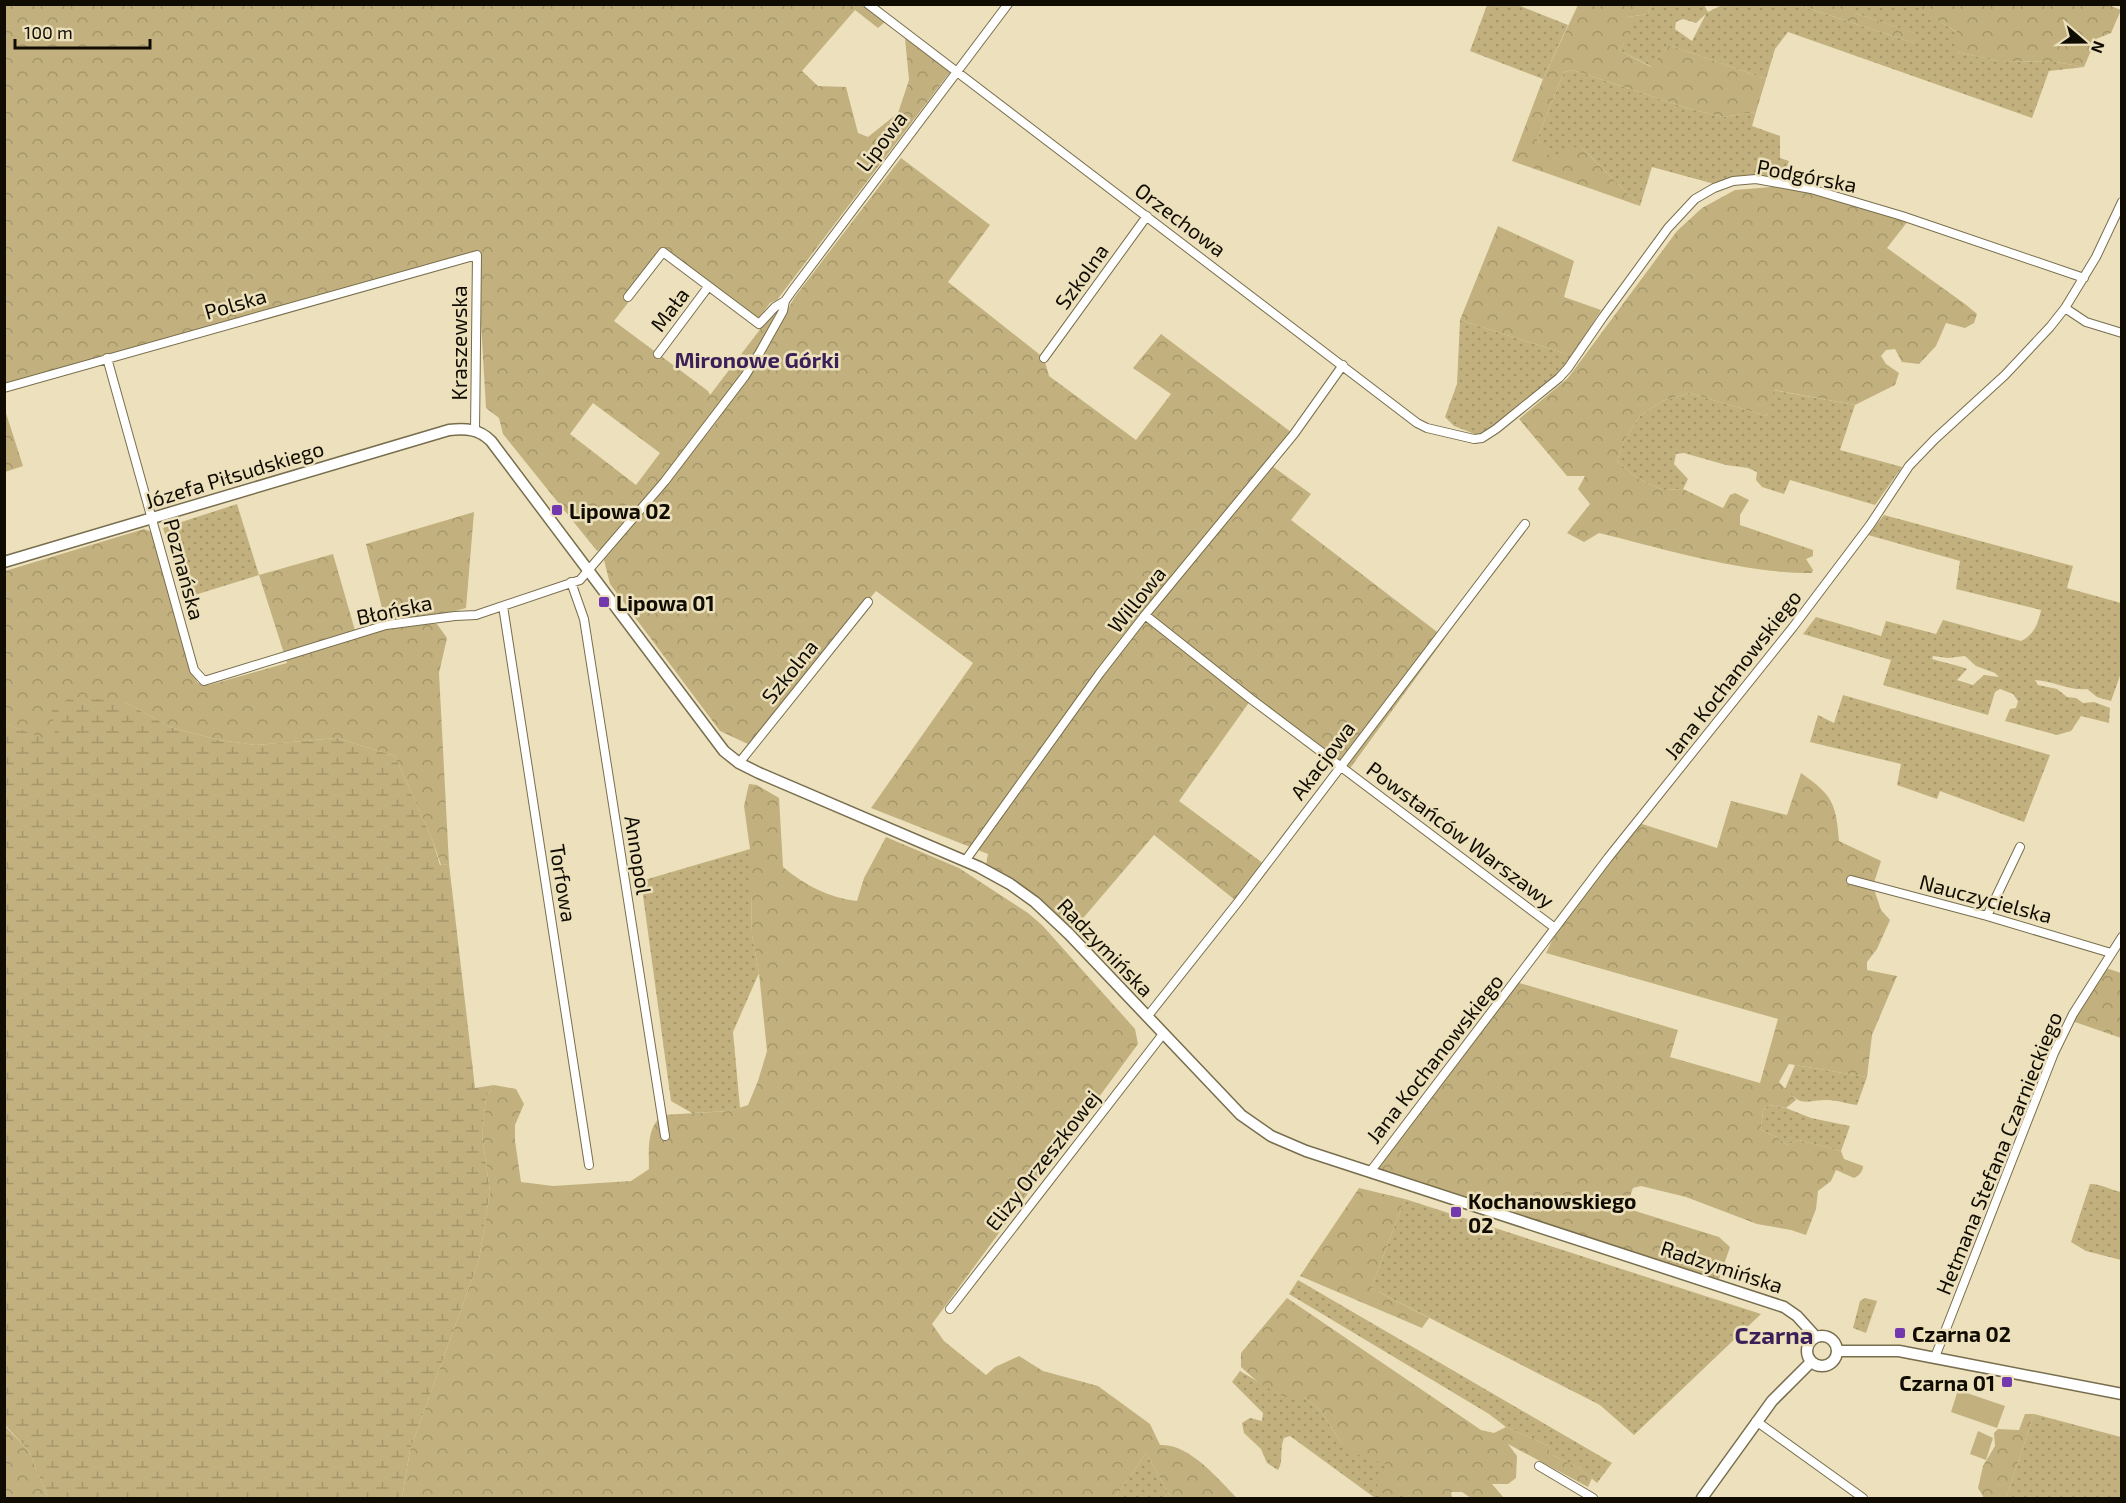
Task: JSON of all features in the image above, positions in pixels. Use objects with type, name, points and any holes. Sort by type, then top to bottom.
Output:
[{"type":"street","name":"Orzechowa","points":[[868,4],[1344,365],[1417,423],[1427,428],[1474,439],[1482,438]]},
{"type":"street","name":"Lipowa","points":[[708,287],[759,324],[775,307],[785,301],[1008,4]]},
{"type":"street","name":"Podgórska","points":[[1482,438],[1559,378],[1568,368],[1668,228],[1695,199],[1714,188],[1733,181],[1756,179],[1811,189],[1902,216],[2084,278]]},
{"type":"street","name":"Jana Kochanowskiego","points":[[1370,1172],[1608,858],[1793,627],[1869,525],[1909,466],[1942,432],[2005,375],[2065,308],[2096,257],[2121,202]]},
{"type":"street","name":"Szkolna","points":[[1044,357],[1147,216]]},
{"type":"street","name":"Mała","points":[[628,297],[663,252],[708,287],[658,354]]},
{"type":"street","name":"Polska","points":[[4,388],[477,255]]},
{"type":"street","name":"Kraszewska","points":[[476,431],[477,255]]},
{"type":"street","name":"Lipowa","points":[[589,571],[665,480],[745,376],[783,311],[785,301]]},
{"type":"street","points":[[2065,308],[2086,322],[2121,333]]},
{"type":"street","name":"Poznańska","points":[[107,358],[194,670],[204,681]]},
{"type":"street","name":"Willowa","points":[[965,861],[1100,673],[1294,434],[1344,365]]},
{"type":"street","name":"Józefa Piłsudskiego","points":[[4,562],[449,430],[476,431]]},
{"type":"street","name":"Radzymińska","points":[[476,431],[491,441],[724,751],[739,763],[759,773],[965,861],[1010,884],[1035,902],[1070,934],[1224,1098],[1259,1129],[1296,1147],[1784,1307],[1797,1316],[1816,1337]]},
{"type":"street","name":"Akacjowa","points":[[1147,1017],[1238,902],[1525,524]]},
{"type":"street","name":"Błońska","points":[[204,681],[386,625],[476,615],[580,580],[589,571]]},
{"type":"street","name":"Annopol","points":[[572,582],[584,619],[665,1136]]},
{"type":"street","name":"Szkolna","points":[[739,763],[868,602]]},
{"type":"street","name":"Torfowa","points":[[503,606],[589,1165]]},
{"type":"street","name":"Powstańców Warszawy","points":[[1145,615],[1251,699],[1555,928]]},
{"type":"street","points":[[1987,916],[2020,847]]},
{"type":"street","name":"Nauczycielska","points":[[1851,880],[1987,916],[2111,953]]},
{"type":"street","name":"Hetmana Stefana Czarnieckiego","points":[[1935,1357],[2054,1053],[2068,1022],[2121,937]]},
{"type":"street","name":"Elizy Orzeszkowej","points":[[950,1309],[1163,1034]]},
{"type":"street","points":[[1816,1337],[1830,1338],[1837,1351],[1830,1364],[1820,1367],[1808,1358],[1807,1348],[1812,1339],[1816,1337]]},
{"type":"street","points":[[1837,1351],[1899,1351],[2121,1394]]},
{"type":"street","points":[[1702,1498],[1756,1421],[1783,1389],[1811,1362]]},
{"type":"street","points":[[1756,1421],[1863,1498]]},
{"type":"street","points":[[1539,1466],[1593,1498]]},
{"type":"green space","points":[[1913,4],[1958,33],[1957,52],[1998,61],[2056,62],[2084,67],[2049,71],[2032,118],[1788,32],[1775,49],[1766,79],[1669,45],[1652,67],[1619,50],[1634,24],[1628,17],[1648,14],[1651,5],[1704,5],[1708,12],[1722,5],[1798,5],[1914,43],[1916,34],[1855,13],[1855,5]],"holes":[[[1706,14],[1692,41],[1675,29],[1676,22],[1683,19],[1696,23]]]},
{"type":"green space","points":[[4,5],[877,5],[891,17],[878,28],[855,10],[802,71],[818,86],[846,87],[858,133],[868,137],[898,113],[909,80],[905,38],[950,72],[777,300],[770,303],[758,319],[668,251],[614,321],[708,391],[710,395],[771,315],[777,316],[739,378],[718,407],[604,547],[597,551],[503,434],[499,418],[486,408],[477,255],[5,388]],"holes":[[[593,403],[660,453],[636,485],[570,434]]]},
{"type":"green space","points":[[1487,5],[1518,5],[1568,25],[1543,79],[1470,51]]},
{"type":"green space","points":[[1578,5],[1651,5],[1648,14],[1628,17],[1635,24],[1619,50],[1651,67],[1669,45],[1766,79],[1756,112],[1723,117],[1690,109],[1573,70],[1564,72],[1537,139],[1552,159],[1560,157],[1570,147],[1582,148],[1640,206],[1512,161],[1543,79]]},
{"type":"green space","points":[[1798,5],[1855,5],[1855,13],[1917,34],[1914,43]]},
{"type":"green space","points":[[1913,5],[2109,5],[2121,10],[2111,33],[2096,39],[2084,67],[2056,62],[1998,61],[1957,52],[1957,32]]},
{"type":"green space","points":[[1573,70],[1690,109],[1723,117],[1756,112],[1752,126],[1780,136],[1780,158],[1789,161],[1782,180],[1753,176],[1722,186],[1652,167],[1640,206],[1582,148],[1560,158],[1551,159],[1537,139],[1564,72]]},
{"type":"green space","points":[[901,158],[990,225],[948,282],[1044,358],[1049,376],[1136,440],[1171,394],[1133,368],[1161,334],[1291,432],[1268,463],[1311,494],[1291,520],[1445,638],[1348,771],[1253,697],[1179,801],[1268,867],[1240,904],[1154,835],[1073,930],[1022,885],[986,865],[988,854],[871,808],[973,663],[876,591],[750,745],[720,731],[610,584],[604,560],[715,424],[767,349],[794,298]]},
{"type":"green space","points":[[1783,186],[1908,221],[1887,248],[1977,314],[1974,323],[1965,328],[1946,323],[1936,346],[1919,364],[1902,362],[1895,349],[1886,350],[1881,356],[1886,364],[1899,373],[1895,385],[1855,405],[1774,390],[1767,416],[1689,393],[1662,401],[1639,417],[1624,441],[1617,461],[1637,478],[1663,490],[1683,489],[1723,508],[1730,495],[1735,493],[1749,500],[1740,515],[1740,525],[1813,550],[1813,556],[1806,559],[1813,570],[1812,573],[1731,565],[1599,533],[1584,542],[1567,533],[1590,504],[1578,489],[1585,476],[1567,476],[1519,419],[1568,378],[1677,231],[1702,208],[1735,190]]},
{"type":"green space","points":[[1498,226],[1574,261],[1564,297],[1601,310],[1572,356],[1460,320]]},
{"type":"green space","points":[[1460,320],[1572,356],[1564,373],[1480,436],[1454,426],[1445,417],[1457,384]]},
{"type":"green space","points":[[1773,390],[1855,405],[1840,450],[1902,467],[1875,505],[1790,480],[1784,494],[1762,487],[1756,480],[1757,472],[1748,468],[1726,465],[1684,453],[1676,454],[1674,464],[1688,479],[1683,489],[1663,490],[1637,478],[1617,461],[1624,441],[1639,417],[1662,401],[1689,393],[1767,416]]},
{"type":"green space","points":[[5,410],[23,466],[4,472]]},
{"type":"green space","points":[[237,504],[259,575],[185,598],[163,528]]},
{"type":"green space","points":[[474,512],[466,608],[408,624],[437,624],[447,638],[439,673],[449,864],[441,865],[432,839],[395,756],[337,738],[256,745],[219,740],[170,727],[123,701],[46,740],[5,724],[5,571],[144,529],[152,532],[193,675],[198,683],[209,685],[287,663],[259,575],[333,554],[356,634],[386,624],[366,544]]},
{"type":"green space","points":[[1884,515],[2073,566],[2067,588],[2121,603],[2121,673],[2111,701],[2097,697],[2087,689],[2074,689],[2035,680],[2038,685],[2057,689],[2067,697],[2076,698],[2083,703],[2094,702],[2110,708],[2109,723],[2081,716],[2071,731],[2057,735],[2005,721],[2010,709],[2016,708],[2018,701],[2013,694],[2000,689],[1995,692],[1988,715],[1883,685],[1891,660],[1803,634],[1816,617],[1881,636],[1886,621],[1936,634],[1943,620],[2021,641],[2035,628],[2041,610],[1956,589],[1960,561],[1868,535]],"holes":[[[1933,656],[1948,658],[1965,656],[1976,666],[1995,673],[1999,677],[1984,675],[1973,685],[1957,680],[1967,669],[1932,659]]]},
{"type":"green space","points":[[1843,695],[2050,755],[2024,822],[1940,791],[1937,799],[1897,785],[1901,764],[1810,742],[1818,715],[1834,723]]},
{"type":"green space","points":[[71,697],[123,701],[170,727],[219,740],[256,745],[337,738],[395,756],[432,839],[440,865],[449,864],[475,1088],[494,1085],[486,1097],[482,1136],[490,1191],[479,1260],[410,1450],[402,1498],[48,1498],[29,1451],[5,1425],[5,724],[46,739],[55,734],[52,710]]},
{"type":"green space","points":[[1801,773],[1820,787],[1831,801],[1839,841],[1881,861],[1873,886],[1881,910],[1890,920],[1877,949],[1867,962],[1867,970],[1897,976],[1872,1035],[1867,1077],[1789,1064],[1779,1082],[1796,1100],[1786,1108],[1769,1105],[1763,1110],[1761,1130],[1777,1137],[1787,1145],[1799,1140],[1841,1151],[1844,1159],[1863,1166],[1858,1176],[1854,1178],[1836,1170],[1831,1181],[1818,1191],[1816,1209],[1806,1235],[1757,1224],[1686,1197],[1641,1186],[1633,1188],[1628,1202],[1632,1210],[1719,1237],[1730,1247],[1717,1285],[1371,1170],[1516,982],[1678,1030],[1670,1057],[1760,1083],[1778,1019],[1546,953],[1560,924],[1639,823],[1717,848],[1731,801],[1787,815]]},
{"type":"green space","points":[[749,784],[757,785],[779,798],[783,867],[800,879],[827,894],[857,901],[864,878],[886,837],[959,868],[1028,913],[1042,925],[1135,1029],[1138,1044],[932,1324],[944,1341],[986,1375],[995,1367],[1019,1356],[1043,1371],[1098,1386],[1150,1424],[1160,1445],[1171,1446],[1192,1456],[1212,1472],[1237,1498],[1171,1498],[1146,1453],[1115,1498],[402,1498],[410,1450],[479,1260],[490,1191],[482,1136],[486,1097],[494,1085],[516,1089],[524,1104],[515,1125],[521,1182],[553,1186],[631,1181],[649,1169],[651,1133],[662,1115],[730,1111],[748,1105],[767,1051],[759,973],[752,935],[750,849],[744,806]]},
{"type":"green space","points":[[750,849],[758,886],[751,897],[752,935],[759,973],[733,1032],[740,1108],[730,1111],[692,1113],[671,1101],[641,881]]},
{"type":"green space","points":[[2106,968],[2121,973],[2121,1038],[2072,1021]]},
{"type":"green space","points":[[1795,1065],[1867,1077],[1857,1105],[1831,1100],[1805,1102],[1796,1099],[1785,1089]]},
{"type":"green space","points":[[1769,1105],[1786,1108],[1811,1118],[1850,1126],[1841,1151],[1799,1140],[1787,1145],[1777,1137],[1761,1130],[1763,1110]]},
{"type":"green space","points":[[2090,1184],[2121,1192],[2121,1260],[2086,1251],[2071,1242]]},
{"type":"green space","points":[[1359,1188],[1405,1199],[1371,1288],[1429,1318],[1422,1328],[1300,1276]]},
{"type":"green space","points":[[1405,1199],[1761,1314],[1634,1435],[1600,1405],[1371,1288]]},
{"type":"green space","points":[[1298,1280],[1612,1463],[1597,1483],[1581,1469],[1550,1454],[1549,1446],[1506,1427],[1489,1414],[1289,1294]]},
{"type":"green space","points":[[1287,1298],[1481,1430],[1494,1433],[1506,1427],[1549,1446],[1550,1454],[1581,1469],[1592,1478],[1588,1487],[1508,1444],[1517,1456],[1516,1478],[1508,1484],[1492,1484],[1504,1498],[1471,1498],[1462,1492],[1451,1492],[1452,1498],[1416,1498],[1403,1493],[1387,1498],[1375,1482],[1387,1475],[1384,1460],[1371,1463],[1342,1444],[1320,1410],[1304,1397],[1284,1397],[1259,1383],[1241,1367],[1241,1353]]},
{"type":"green space","points":[[1865,1298],[1877,1301],[1866,1333],[1853,1328],[1860,1301]]},
{"type":"green space","points":[[1240,1371],[1284,1397],[1304,1397],[1320,1410],[1342,1444],[1384,1459],[1394,1484],[1403,1492],[1416,1498],[1375,1498],[1290,1436],[1284,1438],[1278,1470],[1267,1463],[1261,1449],[1244,1433],[1242,1423],[1250,1418],[1262,1421],[1263,1413],[1232,1382]]},
{"type":"green space","points":[[1958,1390],[2005,1406],[1997,1428],[1951,1412]]},
{"type":"green space","points":[[2025,1414],[2034,1414],[2006,1498],[1984,1498],[1978,1488],[1983,1466],[1995,1446],[1994,1433],[1998,1429],[2019,1430]]},
{"type":"green space","points":[[2034,1414],[2121,1437],[2121,1498],[2006,1498]]},
{"type":"green space","points":[[4,1425],[29,1451],[48,1498],[5,1498]]},
{"type":"green space","points":[[1978,1431],[1993,1438],[1986,1460],[1970,1454]]},
{"type":"green space","points":[[1146,1453],[1171,1498],[1115,1498]]},
{"type":"place","name":"Lipowa 02","points":[[557,510]]},
{"type":"place","name":"Lipowa 01","points":[[604,602]]},
{"type":"place","name":"Kochanowskiego 02","points":[[1456,1212]]},
{"type":"place","name":"Czarna 02","points":[[1900,1333]]},
{"type":"place","name":"Czarna 01","points":[[2007,1382]]},
{"type":"district","name":"Mironowe Górki","points":[[757,359]]},
{"type":"district","name":"Czarna","points":[[1774,1334]]}]
